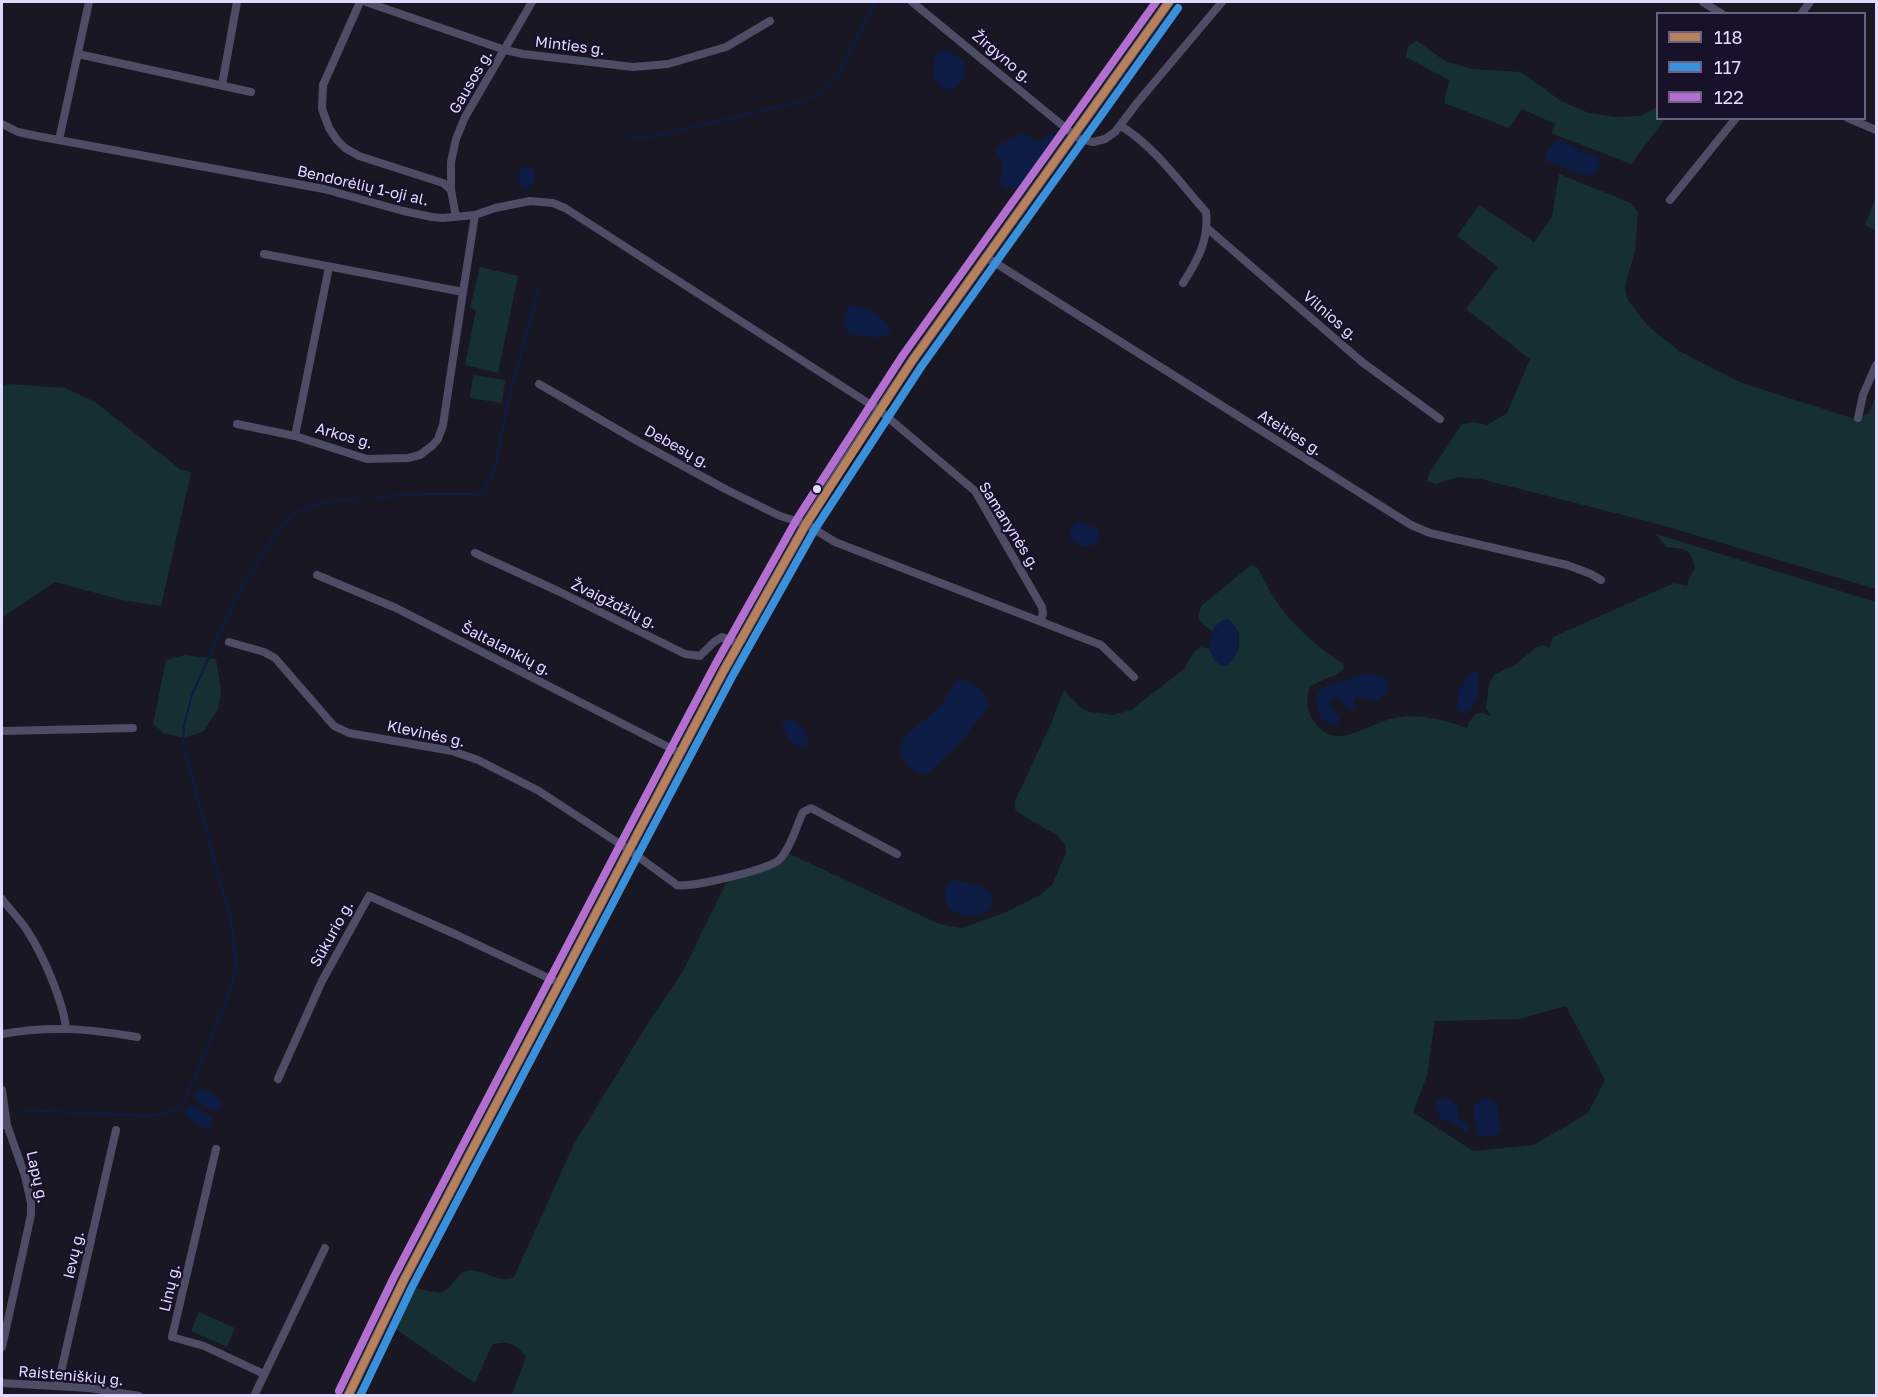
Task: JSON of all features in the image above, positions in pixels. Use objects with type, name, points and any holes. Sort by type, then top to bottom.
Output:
[{"type":"main road","points":[[348,1395],[408,1272],[559,983],[738,644],[806,524],[879,411],[1168,2]]},
{"type":"street","points":[[59,140],[89,2]]},
{"type":"street","points":[[222,85],[237,2]]},
{"type":"street","points":[[360,2],[323,85],[321,109],[329,128],[345,148],[359,156],[443,183],[452,190]]},
{"type":"street","name":"Minties g.","points":[[366,2],[505,50],[633,67],[668,64],[726,47],[770,21]]},
{"type":"street","name":"Gausos g.","points":[[456,217],[451,162],[456,139],[465,117],[532,2]]},
{"type":"street","name":"Žirgyno g.","points":[[912,2],[1074,133]]},
{"type":"street","points":[[1074,133],[1079,139],[1093,142],[1105,139],[1121,126],[1137,103],[1222,2]]},
{"type":"street","points":[[1703,2],[1719,12]]},
{"type":"street","points":[[78,54],[251,92]]},
{"type":"street","points":[[1670,200],[1734,120]]},
{"type":"street","points":[[1853,120],[1876,130]]},
{"type":"street","name":"Bendorėlių 1-oji al.","points":[[2,124],[18,132],[324,189],[422,215],[456,217],[475,215],[495,208],[530,201],[553,203],[565,208],[879,411]]},
{"type":"street","name":"Vilnios g.","points":[[1121,126],[1148,146],[1206,212],[1207,228],[1362,362],[1440,419]]},
{"type":"street","name":"Arkos g.","points":[[330,267],[295,436],[367,459],[408,458],[427,451],[438,439],[443,425],[475,215]]},
{"type":"street","points":[[1183,283],[1206,239],[1207,228]]},
{"type":"street","points":[[264,254],[464,292]]},
{"type":"street","name":"Ateities g.","points":[[986,258],[1411,525],[1430,533],[1567,565],[1600,580]]},
{"type":"street","points":[[1858,418],[1863,394],[1876,365]]},
{"type":"street","name":"Debesų g.","points":[[539,384],[728,490],[780,516],[806,524]]},
{"type":"street","name":"Samanynės g.","points":[[879,411],[975,491],[1042,607],[1040,621]]},
{"type":"street","points":[[237,424],[295,436]]},
{"type":"street","points":[[806,524],[835,542],[1101,645],[1134,677]]},
{"type":"street","name":"Žvaigždžių g.","points":[[475,553],[686,654],[700,656],[722,637],[738,644]]},
{"type":"street","name":"Šaltalankių g.","points":[[317,575],[396,608],[680,753]]},
{"type":"street","name":"Klevinės g.","points":[[229,642],[264,652],[275,658],[340,730],[452,751],[478,760],[539,791],[629,850],[677,885],[686,886],[714,881],[779,861],[803,812],[811,808],[897,854]]},
{"type":"street","points":[[2,731],[133,728]]},
{"type":"street","name":"Sūkurio g.","points":[[278,1079],[322,981],[369,896],[559,983]]},
{"type":"street","points":[[2,898],[32,940],[61,1006],[66,1028]]},
{"type":"street","points":[[2,1034],[66,1028],[92,1029],[137,1037]]},
{"type":"street","name":"Lapų g.","points":[[2,1090],[4,1125],[25,1176],[31,1209],[2,1347]]},
{"type":"street","name":"Ievų g.","points":[[58,1385],[116,1130]]},
{"type":"street","name":"Linų g.","points":[[216,1149],[172,1337],[204,1346],[264,1374]]},
{"type":"street","points":[[254,1395],[325,1248]]},
{"type":"street","name":"Raisteniškių g.","points":[[2,1383],[58,1385],[139,1395]]},
{"type":"green space","points":[[1417,41],[1445,61],[1472,69],[1521,72],[1561,101],[1589,113],[1615,117],[1640,116],[1656,108],[1656,120],[1664,120],[1631,164],[1551,133],[1555,124],[1522,109],[1509,128],[1444,103],[1449,80],[1406,57],[1408,46]]},
{"type":"green space","points":[[1559,174],[1631,203],[1638,212],[1635,251],[1625,286],[1627,299],[1648,326],[1679,351],[1742,383],[1855,419],[1869,413],[1876,395],[1876,589],[1658,524],[1481,479],[1459,477],[1435,484],[1427,481],[1430,472],[1462,424],[1474,422],[1487,425],[1507,413],[1530,359],[1466,309],[1498,267],[1457,236],[1479,205],[1534,242],[1552,217]]},
{"type":"green space","points":[[1876,198],[1876,230],[1865,225]]},
{"type":"green space","points":[[480,267],[518,276],[498,373],[465,365],[476,310],[470,308]]},
{"type":"green space","points":[[473,375],[505,380],[502,403],[470,398]]},
{"type":"green space","points":[[8,384],[65,388],[95,402],[180,469],[191,473],[161,606],[122,600],[55,582],[2,618],[2,387]]},
{"type":"green space","points":[[1656,534],[1876,602],[1876,1395],[511,1396],[526,1358],[512,1344],[492,1345],[475,1383],[391,1326],[410,1287],[440,1293],[460,1275],[472,1270],[501,1279],[514,1277],[574,1144],[683,971],[726,883],[781,864],[788,853],[939,924],[962,928],[1006,912],[1040,895],[1052,885],[1066,853],[1065,845],[1058,836],[1019,813],[1015,809],[1015,801],[1064,690],[1080,707],[1090,712],[1113,715],[1131,710],[1184,669],[1194,652],[1200,647],[1210,649],[1211,653],[1237,652],[1239,632],[1215,626],[1213,632],[1200,621],[1199,615],[1202,605],[1251,565],[1257,567],[1273,596],[1296,625],[1313,642],[1343,664],[1344,669],[1340,672],[1309,688],[1307,702],[1312,719],[1324,732],[1343,736],[1395,718],[1413,716],[1431,718],[1467,728],[1475,714],[1483,713],[1491,716],[1486,708],[1489,684],[1495,674],[1513,666],[1537,647],[1543,645],[1549,648],[1553,637],[1674,583],[1687,586],[1695,568],[1689,553],[1683,549],[1666,547]],"holes":[[[1566,1006],[1605,1080],[1588,1113],[1534,1145],[1473,1151],[1413,1112],[1427,1076],[1435,1021],[1519,1019]]]},
{"type":"green space","points":[[185,655],[216,659],[221,691],[218,709],[204,731],[185,738],[164,733],[153,724],[166,660]]},
{"type":"green space","points":[[199,1312],[235,1328],[227,1347],[191,1331]]},
{"type":"water","points":[[945,50],[959,57],[965,67],[963,78],[953,90],[943,88],[934,78],[935,54]]},
{"type":"water","points":[[1052,132],[1056,135],[1054,142],[1018,190],[999,183],[1003,168],[1002,160],[995,150],[999,145],[1023,133],[1040,142]]},
{"type":"water","points":[[1559,140],[1598,157],[1600,162],[1597,171],[1587,176],[1546,161],[1546,152]]},
{"type":"water","points":[[523,167],[533,169],[534,172],[533,183],[526,189],[521,187],[518,177]]},
{"type":"water","points":[[850,305],[869,310],[881,317],[889,327],[890,333],[876,338],[854,335],[848,331],[844,321]]},
{"type":"water","points":[[1077,522],[1092,526],[1098,531],[1099,537],[1094,545],[1082,547],[1070,537],[1071,528]]},
{"type":"water","points":[[1227,619],[1236,627],[1239,645],[1235,657],[1230,663],[1222,666],[1212,656],[1210,641],[1215,627]]},
{"type":"water","points":[[1473,671],[1479,675],[1478,696],[1470,711],[1462,712],[1457,709],[1459,690]]},
{"type":"water","points":[[1363,674],[1387,678],[1388,686],[1384,695],[1375,702],[1359,697],[1354,699],[1355,706],[1352,710],[1346,709],[1343,702],[1336,697],[1329,703],[1340,720],[1336,725],[1325,722],[1317,709],[1317,692],[1326,686]]},
{"type":"water","points":[[960,679],[979,689],[986,697],[989,706],[963,740],[928,774],[912,770],[903,758],[899,747],[912,730],[940,706],[954,684]]},
{"type":"water","points":[[789,719],[805,731],[808,742],[805,747],[799,747],[789,739],[782,725]]},
{"type":"water","points":[[957,880],[978,885],[989,891],[992,902],[989,910],[976,915],[968,915],[954,912],[949,908],[946,902],[946,888],[951,881]]},
{"type":"water","points":[[198,1089],[218,1098],[222,1103],[220,1109],[209,1109],[194,1098]]},
{"type":"water","points":[[1446,1098],[1458,1108],[1458,1117],[1470,1127],[1469,1131],[1464,1131],[1452,1122],[1440,1118],[1435,1106],[1437,1100]]},
{"type":"water","points":[[1485,1098],[1496,1104],[1501,1133],[1487,1137],[1479,1134],[1474,1117],[1474,1106]]},
{"type":"water","points":[[188,1106],[208,1115],[213,1120],[211,1127],[203,1128],[185,1115],[184,1112]]},
{"type":"waterway","points":[[628,136],[644,138],[660,135],[803,101],[817,95],[836,78],[875,2]]},
{"type":"waterway","points":[[377,497],[475,494],[484,491],[495,469],[507,405],[540,285]]},
{"type":"waterway","points":[[21,1110],[149,1116],[173,1111],[181,1106],[197,1073],[229,993],[236,968],[231,921],[183,744],[184,725],[192,695],[236,597],[280,527],[296,513],[314,506],[360,498]]},
{"type":"transit line","name":"122","points":[[339,1391],[394,1277],[620,845],[715,665],[797,519],[903,355],[1156,2]]},
{"type":"transit line","name":"118","points":[[348,1396],[403,1282],[629,850],[724,670],[806,524],[912,361],[1169,2]]},
{"type":"transit line","name":"117","points":[[360,1396],[412,1287],[638,855],[733,675],[815,529],[921,367],[1178,8]]}]
